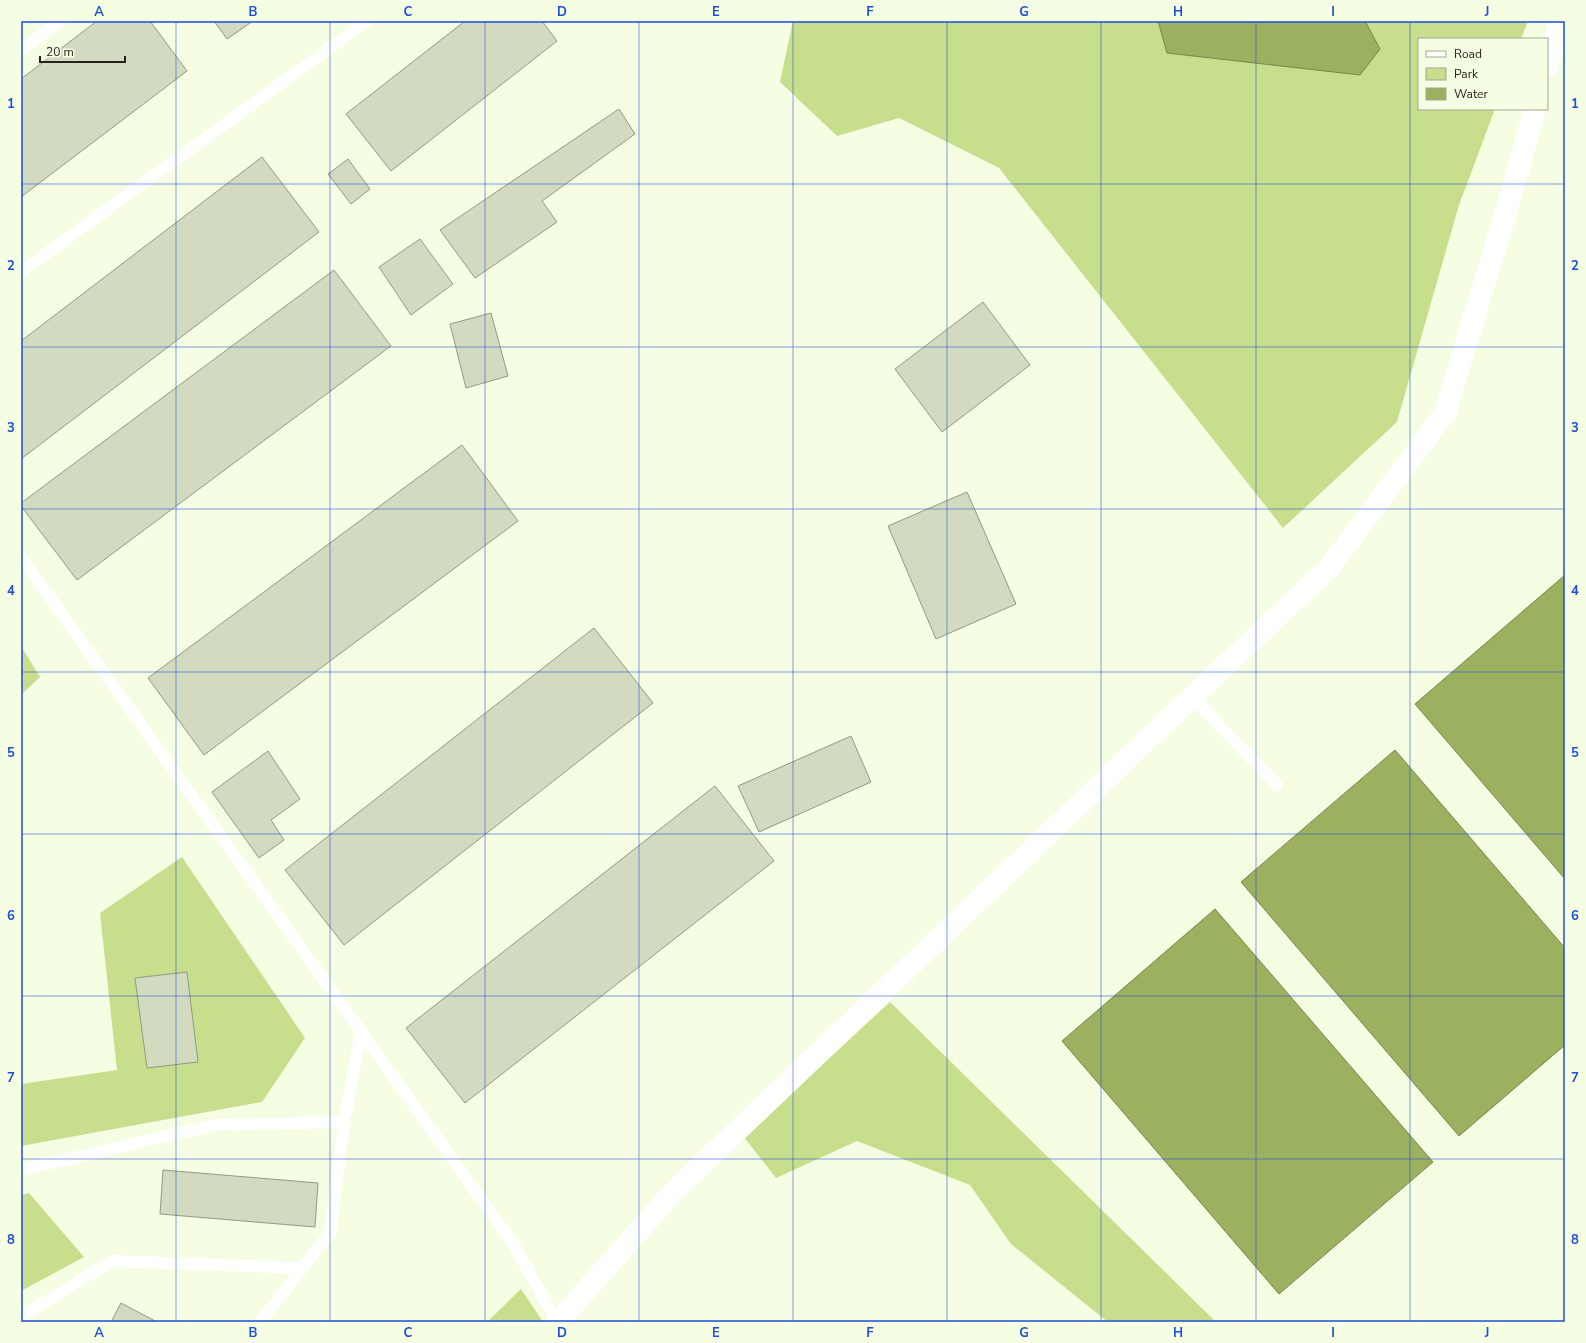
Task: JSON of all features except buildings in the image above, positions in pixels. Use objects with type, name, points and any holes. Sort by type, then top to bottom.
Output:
[{"type":"street","points":[[1548,63],[1560,21]]},
{"type":"street","points":[[558,1322],[674,1191],[1329,568],[1445,413],[1506,212],[1535,110]]},
{"type":"lane","points":[[21,50],[61,21]]},
{"type":"lane","points":[[21,272],[367,21]]},
{"type":"lane","points":[[21,557],[514,1245],[558,1322]]},
{"type":"lane","points":[[1192,697],[1277,785]]},
{"type":"lane","points":[[260,1322],[330,1233],[344,1122],[361,1032]]},
{"type":"lane","points":[[21,1170],[214,1125],[344,1122]]},
{"type":"lane","points":[[21,1317],[112,1261],[302,1268]]},
{"type":"green space","points":[[793,21],[1528,21],[1521,38],[1418,38],[1418,110],[1495,110],[1459,205],[1397,422],[1283,528],[999,168],[899,118],[837,136],[780,82]]},
{"type":"green space","points":[[21,646],[40,677],[21,695]]},
{"type":"green space","points":[[182,857],[305,1038],[262,1102],[21,1146],[21,1084],[117,1070],[100,913]]},
{"type":"green space","points":[[890,1002],[1216,1322],[1108,1322],[1011,1244],[970,1185],[857,1141],[776,1178],[744,1137]]},
{"type":"green space","points":[[29,1193],[84,1257],[21,1291],[21,1195]]},
{"type":"green space","points":[[521,1289],[543,1322],[487,1322]]},
{"type":"water","points":[[1158,21],[1365,21],[1380,49],[1360,75],[1167,53]]},
{"type":"water","points":[[1565,575],[1565,879],[1415,704]]},
{"type":"water","points":[[1395,750],[1565,948],[1565,1045],[1459,1136],[1241,882]]},
{"type":"water","points":[[1215,909],[1433,1162],[1279,1294],[1062,1041]]}]
